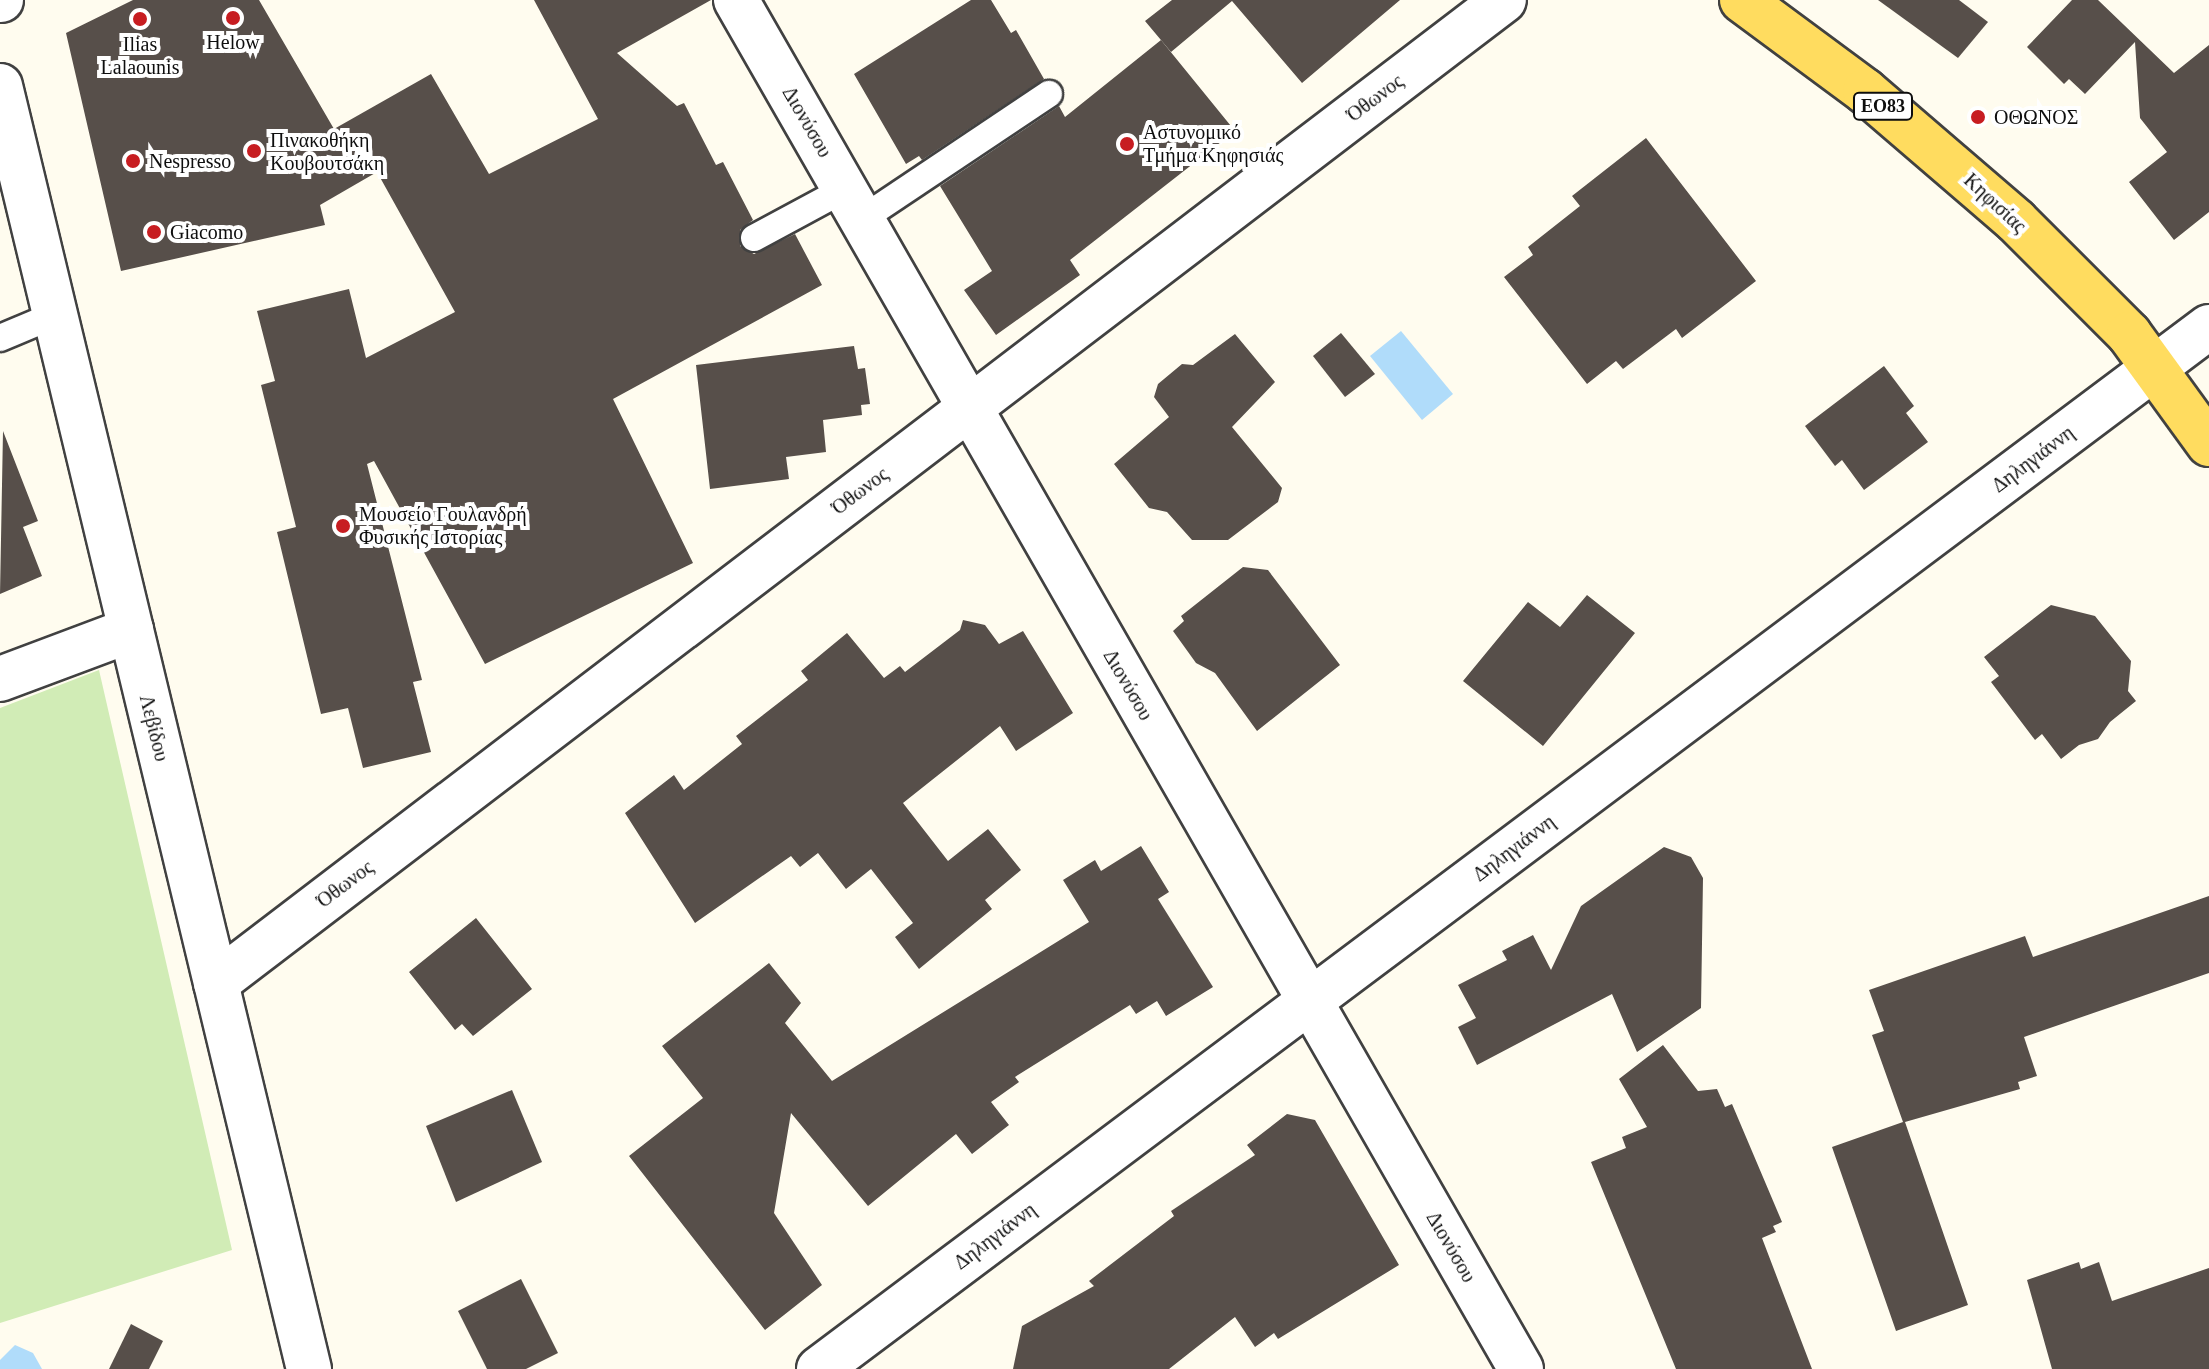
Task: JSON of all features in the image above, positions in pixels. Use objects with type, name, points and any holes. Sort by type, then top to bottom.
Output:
[{"type":"main road","name":"Κηφισίας","points":[[1742,0],[1942,154],[2038,244],[2156,367],[2209,444]]},
{"type":"street","name":"Διονύσου","points":[[736,0],[1521,1369]]},
{"type":"street","name":"Όθωνος","points":[[216,983],[1504,0]]},
{"type":"street","name":"Λεβίδου","points":[[0,86],[309,1369]]},
{"type":"street","name":"Δηληγιάννη","points":[[819,1369],[2209,327]]},
{"type":"street","points":[[0,679],[131,630]]},
{"type":"lane","points":[[754,238],[853,204],[1049,94]]},
{"type":"lane","points":[[0,338],[55,315]]},
{"type":"green space","points":[[99,670],[232,1250],[0,1323],[0,708]]},
{"type":"water","points":[[1401,331],[1453,394],[1422,420],[1370,356]]},
{"type":"water","points":[[15,1345],[33,1353],[42,1369],[0,1369],[0,1360]]},
{"type":"building","points":[[133,0],[259,0],[334,129],[431,74],[489,174],[598,119],[534,0],[711,0],[617,53],[677,106],[684,103],[716,165],[723,162],[753,220],[740,230],[740,246],[754,254],[795,234],[822,285],[613,399],[693,563],[485,664],[374,461],[367,464],[422,680],[413,682],[431,752],[363,768],[348,708],[321,714],[277,532],[296,527],[261,385],[275,381],[257,311],[349,289],[366,358],[455,312],[377,172],[320,205],[325,225],[121,271],[66,33]]},
{"type":"building","points":[[971,0],[991,0],[1011,33],[1016,30],[1044,79],[922,160],[919,156],[906,164],[854,74]]},
{"type":"building","points":[[1172,0],[1400,0],[1302,83],[1232,1],[1171,52],[1145,21]]},
{"type":"building","points":[[1878,0],[1959,0],[1988,22],[1958,58]]},
{"type":"building","points":[[2072,0],[2098,0],[2174,73],[2209,45],[2209,212],[2174,240],[2129,182],[2167,152],[2140,118],[2135,42],[2085,94],[2069,79],[2064,84],[2027,47]]},
{"type":"building","points":[[1161,40],[1235,131],[1070,260],[1080,275],[996,335],[964,290],[992,271],[940,186],[1059,106],[1065,117]]},
{"type":"building","points":[[1646,138],[1756,281],[1682,338],[1676,329],[1623,369],[1616,361],[1587,384],[1504,277],[1533,255],[1528,247],[1580,206],[1572,196]]},
{"type":"building","points":[[1341,333],[1375,374],[1345,397],[1313,356]]},
{"type":"building","points":[[1235,334],[1275,382],[1232,427],[1282,488],[1278,502],[1228,540],[1192,540],[1167,512],[1149,508],[1114,464],[1169,417],[1154,397],[1158,384],[1182,364],[1193,365]]},
{"type":"building","points":[[854,346],[858,369],[865,368],[870,404],[861,405],[862,415],[823,420],[826,452],[786,457],[789,479],[710,489],[696,365]]},
{"type":"building","points":[[1884,366],[1914,406],[1906,413],[1928,442],[1864,490],[1842,460],[1835,466],[1805,426]]},
{"type":"building","points":[[3,431],[38,521],[23,527],[42,576],[0,594]]},
{"type":"building","points":[[1243,567],[1268,570],[1340,665],[1257,731],[1215,673],[1196,663],[1173,631],[1184,621],[1181,616]]},
{"type":"building","points":[[1587,595],[1635,633],[1543,746],[1463,681],[1528,602],[1560,627]]},
{"type":"building","points":[[2051,605],[2095,616],[2131,661],[2128,691],[2136,701],[2110,722],[2098,739],[2079,745],[2061,759],[2042,734],[2035,740],[1991,682],[1999,676],[1984,657]]},
{"type":"building","points":[[963,620],[985,625],[999,644],[1023,631],[1073,713],[1016,751],[1000,726],[903,803],[948,861],[988,829],[1021,870],[985,900],[992,909],[919,969],[895,937],[913,923],[871,869],[846,889],[818,853],[800,867],[791,856],[695,923],[625,813],[674,775],[684,790],[742,744],[736,736],[808,680],[801,671],[847,633],[884,678],[900,666],[905,672],[960,630]]},
{"type":"building","points":[[1141,846],[1169,892],[1158,899],[1213,987],[1166,1016],[1157,1001],[1136,1014],[1130,1005],[1015,1077],[1019,1082],[991,1102],[1009,1125],[972,1154],[956,1134],[868,1206],[791,1113],[774,1213],[822,1285],[765,1330],[629,1156],[703,1098],[662,1046],[769,963],[801,1003],[785,1023],[832,1081],[1089,922],[1063,880],[1095,860],[1101,871]]},
{"type":"building","points":[[1664,847],[1691,857],[1703,878],[1701,1008],[1637,1052],[1612,994],[1477,1065],[1458,1027],[1476,1018],[1458,985],[1507,960],[1502,951],[1533,935],[1551,970],[1581,906]]},
{"type":"building","points":[[2209,896],[2209,973],[2024,1037],[2037,1076],[2018,1082],[2020,1089],[1905,1122],[1968,1305],[1896,1331],[1832,1147],[1903,1122],[1872,1035],[1884,1031],[1869,990],[2025,936],[2033,957]]},
{"type":"building","points":[[476,918],[532,989],[473,1036],[462,1024],[455,1030],[409,972]]},
{"type":"building","points":[[1663,1045],[1698,1091],[1717,1089],[1725,1107],[1732,1104],[1782,1222],[1773,1226],[1776,1232],[1762,1238],[1812,1369],[1676,1369],[1591,1162],[1626,1148],[1622,1137],[1647,1127],[1619,1079]]},
{"type":"building","points":[[512,1090],[542,1162],[456,1202],[426,1126]]},
{"type":"building","points":[[1287,1114],[1315,1120],[1399,1265],[1278,1339],[1274,1333],[1255,1347],[1235,1317],[1169,1369],[1013,1369],[1022,1326],[1094,1286],[1089,1281],[1174,1216],[1171,1211],[1255,1155],[1247,1145]]},
{"type":"building","points":[[2079,1262],[2081,1269],[2099,1262],[2112,1301],[2209,1268],[2209,1369],[2052,1369],[2027,1280]]},
{"type":"building","points":[[521,1279],[558,1353],[526,1369],[487,1369],[458,1311]]},
{"type":"building","points":[[131,1324],[163,1341],[149,1369],[109,1369]]},
{"type":"place","name":"Helow","points":[[233,18]]},
{"type":"place","name":"Ilias Lalaounis","points":[[140,19]]},
{"type":"place","name":"ΟΘΩΝΟΣ","points":[[1978,117]]},
{"type":"place","name":"Αστυνομικό Τμήμα Κηφησιάς","points":[[1127,144]]},
{"type":"place","name":"Πινακοθήκη Κουβουτσάκη","points":[[254,151]]},
{"type":"place","name":"Nespresso","points":[[133,161]]},
{"type":"place","name":"Giacomo","points":[[154,232]]},
{"type":"place","name":"Μουσείο Γουλανδρή Φυσικής Ιστορίας","points":[[343,526]]}]
